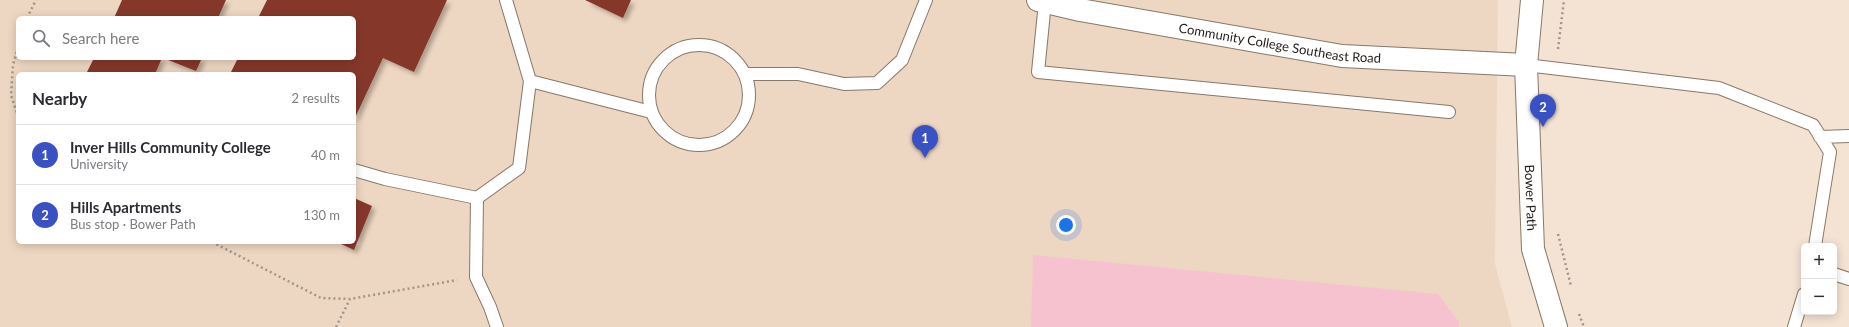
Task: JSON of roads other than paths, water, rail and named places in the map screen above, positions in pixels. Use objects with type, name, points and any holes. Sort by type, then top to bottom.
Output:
[{"type":"street","name":"Bower Path","points":[[1532,0],[1526,65],[1533,249],[1556,327]]},
{"type":"street","name":"Community College Southeast Road","points":[[1041,1],[1080,10],[1342,56],[1526,65]]},
{"type":"lane","points":[[356,171],[478,198],[519,168],[530,81],[506,0]]},
{"type":"lane","points":[[745,74],[798,74],[844,84],[877,83],[902,60],[926,0]]},
{"type":"lane","points":[[1041,1],[1038,72],[1448,112]]},
{"type":"lane","points":[[701,44],[718,48],[732,56],[745,74],[749,84],[750,101],[745,118],[735,131],[721,141],[705,145],[688,144],[672,138],[660,127],[651,112],[648,95],[651,79],[658,64],[670,53],[685,46],[701,44]]},
{"type":"lane","points":[[1526,65],[1719,88],[1813,125],[1830,152],[1816,243]]},
{"type":"lane","points":[[530,81],[651,112]]},
{"type":"lane","points":[[1820,137],[1849,136]]},
{"type":"lane","points":[[478,198],[476,277],[490,307],[497,327]]},
{"type":"lane","points":[[1837,275],[1849,279]]},
{"type":"lane","points":[[1794,327],[1801,304]]},
{"type":"place","name":"Hills Apartments","points":[[1543,127]]},
{"type":"place","name":"Inver Hills Community College","points":[[925,158]]}]
